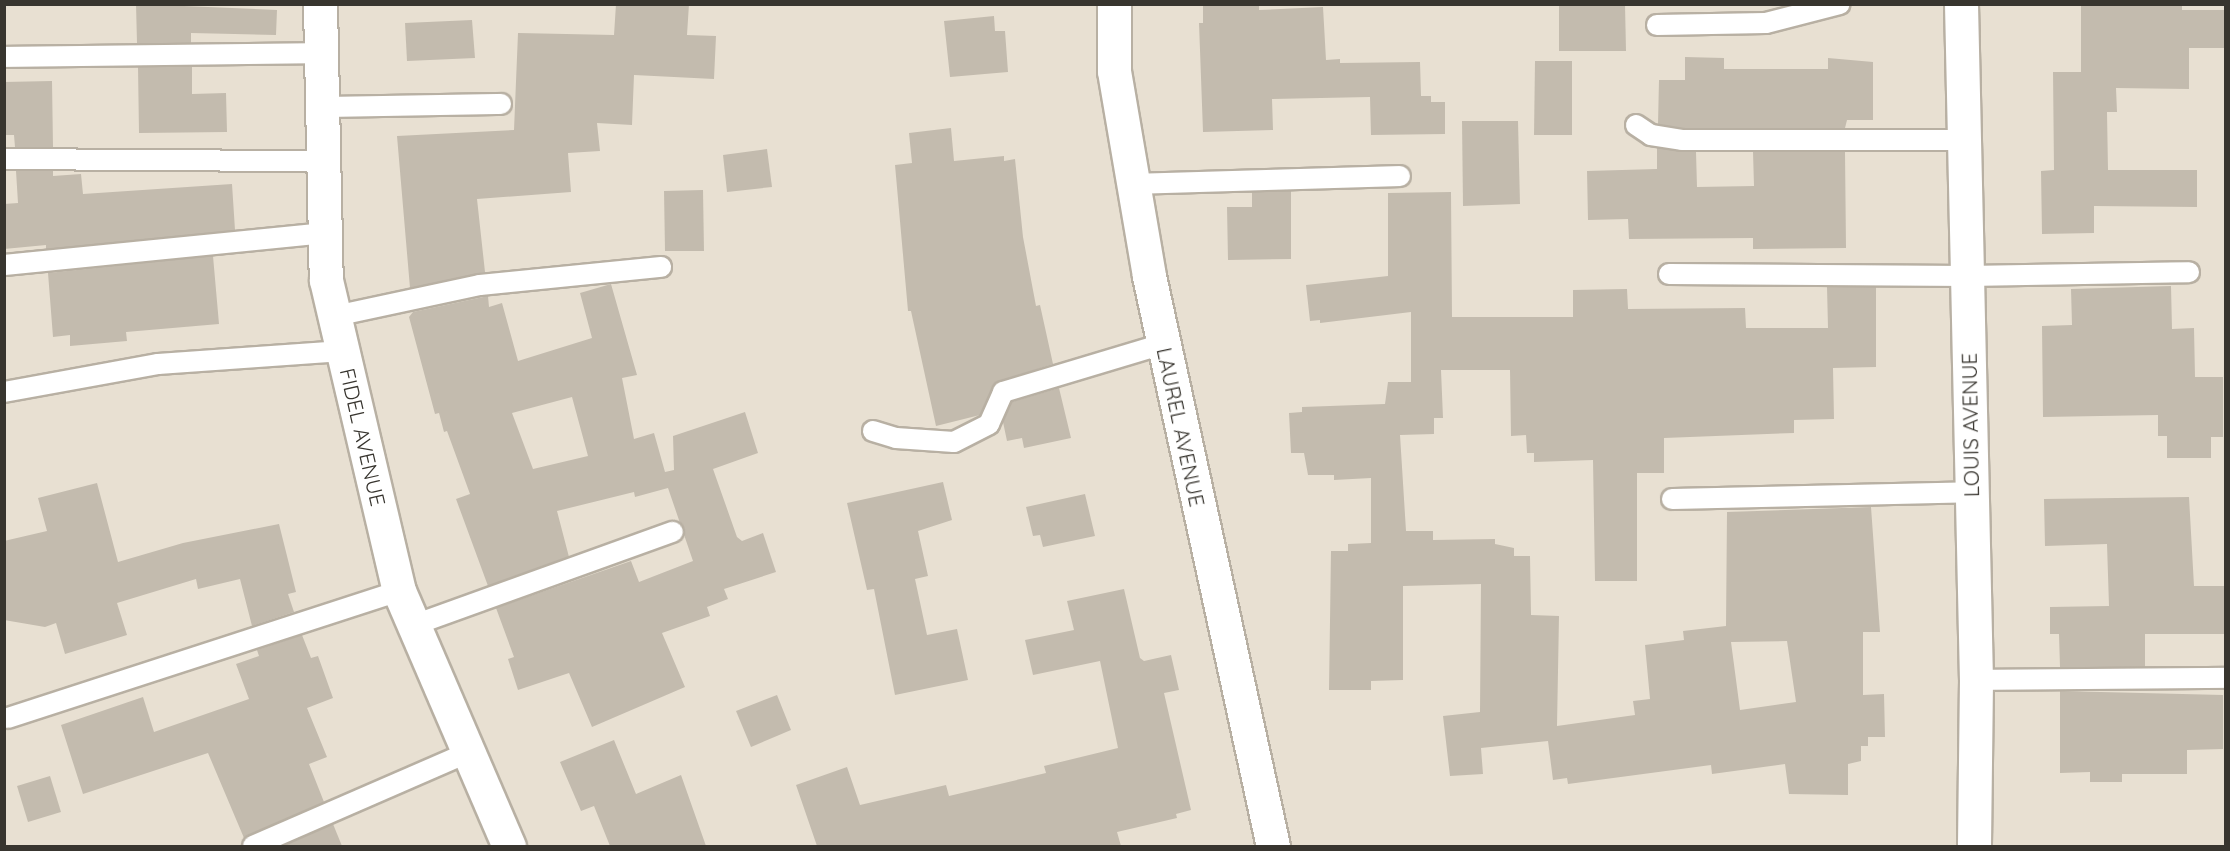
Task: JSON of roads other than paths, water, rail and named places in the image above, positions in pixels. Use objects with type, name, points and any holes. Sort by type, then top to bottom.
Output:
[{"type":"street","name":"FIDEL AVENUE","points":[[320,4],[326,280],[399,591],[509,846]]},
{"type":"street","name":"LAUREL AVENUE","points":[[1114,4],[1114,70],[1163,344],[1273,846]]},
{"type":"street","name":"LOUIS AVENUE","points":[[1961,4],[1976,680],[1974,846]]},
{"type":"lane","points":[[1657,25],[1766,23],[1840,4]]},
{"type":"lane","points":[[4,57],[321,53]]},
{"type":"lane","points":[[322,106],[501,104]]},
{"type":"lane","points":[[1636,125],[1651,135],[1682,140],[1965,140]]},
{"type":"lane","points":[[4,159],[324,161]]},
{"type":"lane","points":[[1133,184],[1400,176]]},
{"type":"lane","points":[[4,265],[325,233]]},
{"type":"lane","points":[[335,316],[480,285],[661,267]]},
{"type":"lane","points":[[1669,274],[1968,276],[2189,272]]},
{"type":"lane","points":[[873,431],[896,438],[954,442],[988,424],[1002,392],[1163,344]]},
{"type":"lane","points":[[4,392],[158,364],[343,351]]},
{"type":"lane","points":[[1672,499],[1972,492]]},
{"type":"lane","points":[[414,625],[673,532]]},
{"type":"lane","points":[[8,718],[399,591]]},
{"type":"lane","points":[[1976,680],[2226,678]]},
{"type":"lane","points":[[253,846],[469,753]]}]
